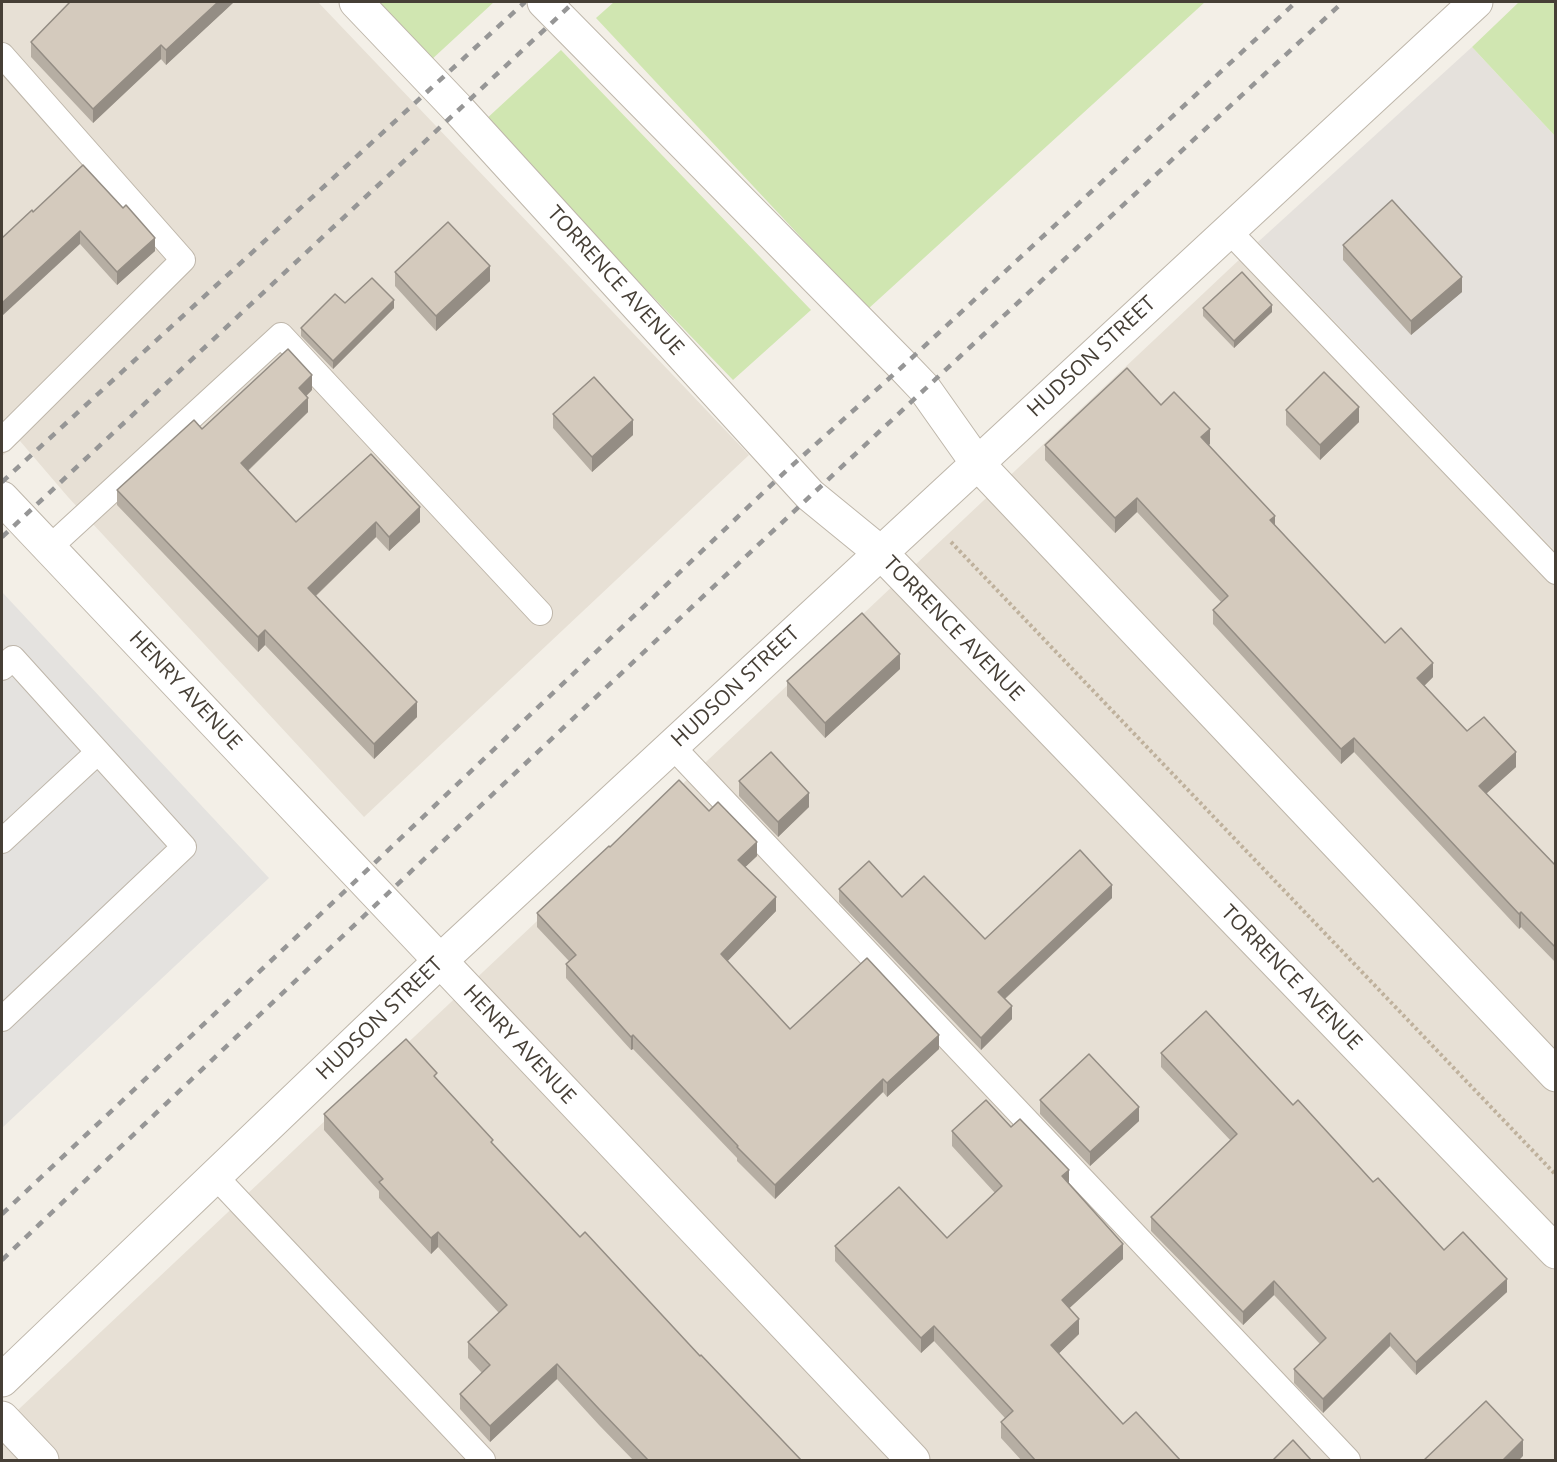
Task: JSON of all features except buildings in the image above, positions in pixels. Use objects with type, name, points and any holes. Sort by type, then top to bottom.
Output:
[{"type":"street","name":"TORRENCE AVENUE","points":[[356,2],[459,109],[810,495],[881,553],[1556,1252]]},
{"type":"street","points":[[543,2],[924,388],[977,463],[1556,1075]]},
{"type":"street","name":"HUDSON STREET","points":[[2,1380],[440,961],[1476,2]]},
{"type":"street","name":"HENRY AVENUE","points":[[2,498],[913,1461]]},
{"type":"street","points":[[2,1418],[42,1461]]},
{"type":"lane","points":[[2,55],[183,260],[2,440]]},
{"type":"lane","points":[[1228,231],[1556,572]]},
{"type":"lane","points":[[49,548],[281,335],[540,613]]},
{"type":"lane","points":[[2,668],[13,658],[184,847],[2,1019]]},
{"type":"lane","points":[[672,746],[1348,1461]]},
{"type":"lane","points":[[2,841],[98,752]]},
{"type":"lane","points":[[215,1176],[483,1461]]},
{"type":"path","points":[[947,537],[1556,1175]]},
{"type":"shaded area","points":[[2,2],[318,2],[749,455],[364,817],[68,497],[20,441],[2,456]]},
{"type":"shaded area","points":[[1472,47],[1555,136],[1555,551],[1258,242]]},
{"type":"shaded area","points":[[1258,242],[1555,551],[1555,1460],[2,1460],[2,1425]]},
{"type":"shaded area","points":[[2,592],[269,878],[2,1128]]},
{"type":"green space","points":[[373,2],[494,2],[430,61]]},
{"type":"green space","points":[[614,2],[1205,2],[868,309],[596,18]]},
{"type":"green space","points":[[1519,2],[1555,2],[1555,136],[1472,47]]},
{"type":"green space","points":[[561,50],[811,310],[733,380],[484,121]]},
{"type":"railway","points":[[2,482],[525,2]]},
{"type":"railway","points":[[2,537],[574,2]]},
{"type":"railway","points":[[2,1214],[787,470],[903,366],[1296,2]]},
{"type":"railway","points":[[2,1260],[670,628],[1343,2]]}]
